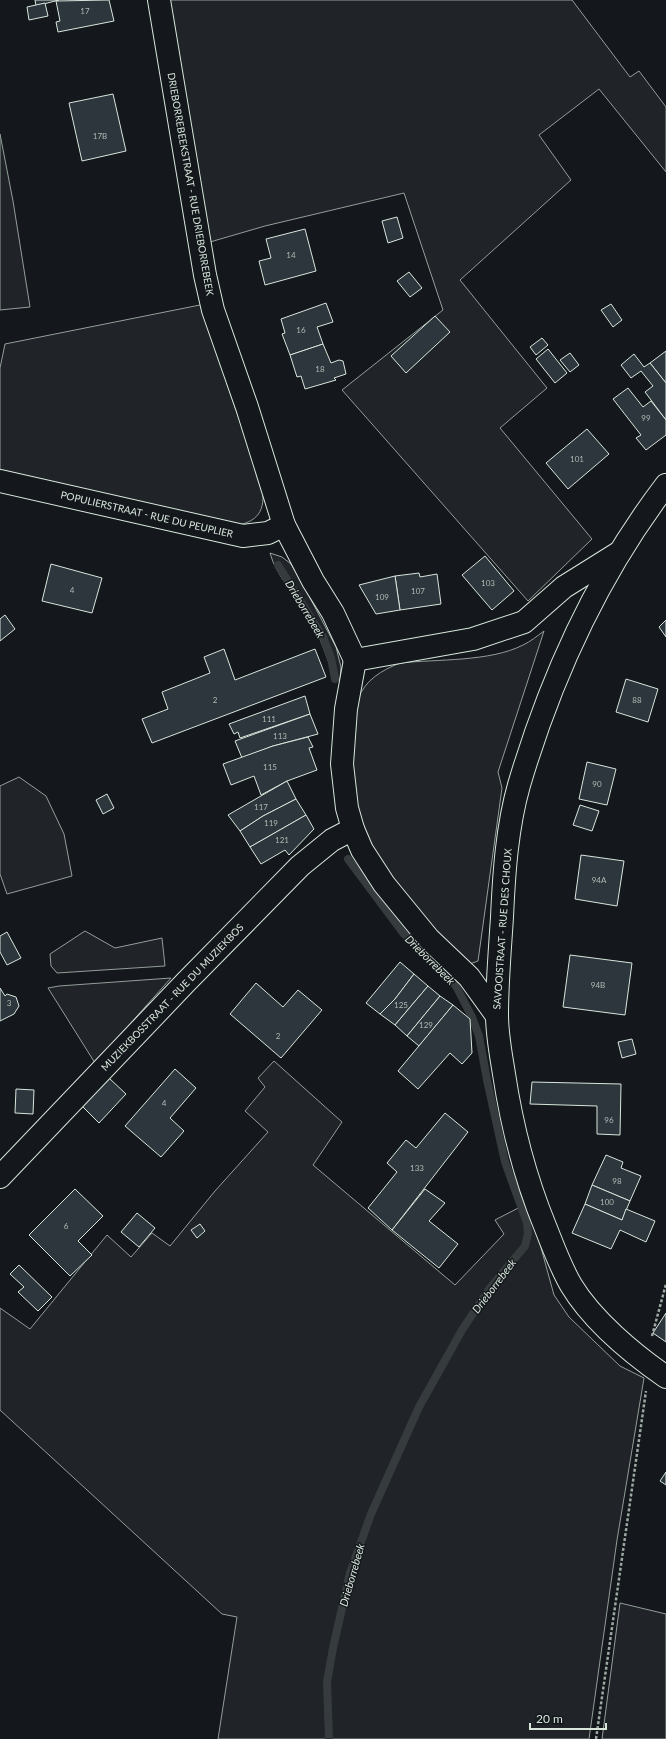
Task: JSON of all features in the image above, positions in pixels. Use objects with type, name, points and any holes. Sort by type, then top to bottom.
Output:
[{"type":"street","name":"DRIEBORREBEEKSTRAAT - RUE DRIEBORREBEEK","points":[[159,0],[205,275],[217,323],[256,435],[284,525]]},
{"type":"street","name":"POPULIERSTRAAT - RUE DU PEUPLIER","points":[[0,481],[243,536],[268,534],[284,525]]},
{"type":"street","name":"SAVOOISTRAAT - RUE DES CHOUX","points":[[658,1371],[592,1313],[572,1286],[558,1260],[525,1171],[510,1116],[498,1039],[497,1016],[504,882],[509,834],[519,787],[542,716],[579,625],[620,552],[647,510],[666,485]]},
{"type":"street","points":[[284,525],[313,581],[333,613],[355,660]]},
{"type":"street","name":"SAVOOISTRAAT - RUE DES CHOUX","points":[[497,1016],[469,977],[429,939],[384,884],[362,850],[353,829],[347,808],[342,764],[346,709],[355,660],[473,639],[524,622],[564,587],[620,552]]},
{"type":"street","name":"MUZIEKBOSSTRAAT - RUE DU MUZIEKBOS","points":[[0,1177],[186,982],[284,882],[332,840],[353,829]]},
{"type":"path","points":[[596,1739],[658,1371],[652,1336],[666,1284]]},
{"type":"shaded area","points":[[170,0],[572,0],[630,77],[639,71],[666,107],[666,172],[599,89],[539,135],[571,180],[460,280],[547,388],[500,428],[592,539],[528,601],[342,390],[443,310],[404,193],[265,226],[210,242]]},
{"type":"shaded area","points":[[0,134],[13,201],[30,307],[0,310]]},
{"type":"shaded area","points":[[200,305],[262,486],[263,502],[261,509],[254,518],[249,522],[234,526],[0,472],[0,368],[5,344]]},
{"type":"shaded area","points":[[270,553],[282,557],[291,564],[301,581],[336,647],[341,667],[340,680],[335,679],[309,616],[277,570]]},
{"type":"shaded area","points":[[544,631],[498,772],[502,788],[478,961],[467,965],[403,894],[388,874],[365,833],[356,801],[353,772],[356,707],[361,692],[375,676],[400,663],[463,659],[495,654],[523,645]]},
{"type":"shaded area","points":[[19,777],[46,796],[64,834],[72,876],[7,894],[0,874],[0,786]]},
{"type":"shaded area","points":[[85,931],[115,948],[162,938],[165,966],[57,973],[51,966],[50,954]]},
{"type":"shaded area","points":[[171,978],[95,1063],[48,988],[59,986]]},
{"type":"shaded area","points":[[274,1061],[342,1122],[313,1165],[455,1285],[504,1234],[495,1220],[526,1204],[540,1244],[554,1295],[569,1317],[620,1366],[644,1378],[617,1540],[589,1739],[218,1739],[237,1617],[222,1614],[0,1410],[0,1308],[30,1329],[107,1235],[131,1257],[152,1233],[170,1246],[215,1191],[268,1132],[245,1111],[265,1087],[258,1078]]},
{"type":"shaded area","points":[[620,1603],[666,1614],[666,1739],[602,1739]]},
{"type":"building","points":[[35,0],[59,0],[36,6]]},
{"type":"building","points":[[109,0],[114,21],[58,32],[56,22],[60,21],[56,1]]},
{"type":"building","points":[[45,3],[48,16],[29,20],[27,7]]},
{"type":"building","points":[[113,94],[126,151],[82,161],[69,103]]},
{"type":"building","points":[[397,217],[403,238],[388,243],[382,221]]},
{"type":"building","points":[[305,229],[316,271],[265,285],[259,261],[271,258],[266,239]]},
{"type":"building","points":[[409,272],[422,288],[410,297],[397,281]]},
{"type":"building","points":[[326,303],[333,322],[317,327],[323,344],[290,355],[282,334],[285,333],[281,319]]},
{"type":"building","points":[[611,304],[622,320],[613,327],[601,310]]},
{"type":"building","points":[[435,316],[450,332],[406,373],[391,356]]},
{"type":"building","points":[[542,338],[548,345],[536,355],[530,347]]},
{"type":"building","points":[[323,344],[331,363],[339,360],[343,361],[346,374],[334,378],[336,380],[305,389],[301,376],[297,377],[290,355]]},
{"type":"building","points":[[548,349],[567,373],[555,383],[536,359]]},
{"type":"building","points":[[666,351],[666,383],[650,363]]},
{"type":"building","points":[[570,353],[579,365],[570,372],[560,360]]},
{"type":"building","points":[[634,354],[644,367],[650,363],[666,383],[666,420],[645,392],[653,386],[641,371],[631,378],[621,365]]},
{"type":"building","points":[[628,388],[643,407],[651,401],[666,420],[666,435],[646,450],[636,438],[641,435],[613,399]]},
{"type":"building","points":[[587,429],[609,454],[568,489],[546,463]]},
{"type":"building","points":[[485,556],[514,591],[492,610],[462,575]]},
{"type":"building","points":[[51,564],[102,578],[92,613],[42,601]]},
{"type":"building","points":[[419,573],[420,577],[437,574],[441,604],[400,610],[395,576]]},
{"type":"building","points":[[395,576],[400,610],[376,614],[359,585]]},
{"type":"building","points":[[5,615],[15,629],[0,641],[0,619]]},
{"type":"building","points":[[666,620],[666,637],[659,627]]},
{"type":"building","points":[[224,649],[235,680],[315,649],[326,677],[152,743],[142,719],[168,709],[162,692],[210,673],[204,657]]},
{"type":"building","points":[[626,679],[658,689],[648,722],[616,712]]},
{"type":"building","points":[[305,696],[310,714],[240,738],[238,732],[234,734],[229,724]]},
{"type":"building","points":[[310,714],[318,734],[273,746],[242,758],[235,741]]},
{"type":"building","points":[[308,737],[313,747],[309,748],[317,770],[287,781],[261,795],[254,776],[231,785],[223,764],[273,746]]},
{"type":"building","points":[[587,762],[616,769],[607,805],[579,799]]},
{"type":"building","points":[[287,781],[296,799],[263,816],[240,831],[228,815]]},
{"type":"building","points":[[107,794],[114,808],[103,814],[96,800]]},
{"type":"building","points":[[296,799],[306,815],[250,847],[240,831],[263,816]]},
{"type":"building","points":[[580,805],[599,811],[592,831],[573,825]]},
{"type":"building","points":[[306,815],[314,829],[289,855],[285,850],[261,864],[250,847]]},
{"type":"building","points":[[581,855],[624,861],[617,906],[575,899]]},
{"type":"building","points":[[7,932],[21,958],[7,965],[0,952],[0,936]]},
{"type":"building","points":[[570,955],[632,963],[625,1015],[563,1007]]},
{"type":"building","points":[[400,962],[414,974],[395,999],[380,1014],[366,1003]]},
{"type":"building","points":[[414,974],[428,986],[395,1025],[380,1014],[395,999]]},
{"type":"building","points":[[256,983],[283,1007],[298,990],[322,1010],[281,1058],[230,1014]]},
{"type":"building","points":[[428,986],[440,996],[407,1036],[395,1025]]},
{"type":"building","points":[[0,988],[5,996],[7,994],[16,997],[19,1006],[14,1014],[0,1021]]},
{"type":"building","points":[[440,996],[453,1005],[419,1046],[407,1036]]},
{"type":"building","points":[[453,1005],[470,1019],[472,1053],[462,1064],[450,1053],[418,1089],[398,1071]]},
{"type":"building","points":[[632,1039],[636,1054],[622,1058],[618,1042]]},
{"type":"building","points":[[175,1069],[196,1088],[170,1118],[184,1131],[161,1157],[125,1126]]},
{"type":"building","points":[[109,1078],[126,1094],[99,1123],[82,1106]]},
{"type":"building","points":[[532,1082],[621,1084],[620,1135],[597,1134],[597,1106],[530,1104]]},
{"type":"building","points":[[16,1089],[34,1090],[33,1114],[15,1113]]},
{"type":"building","points":[[445,1113],[468,1132],[392,1230],[368,1208],[397,1172],[387,1163],[406,1140],[416,1148]]},
{"type":"building","points":[[606,1155],[623,1162],[621,1168],[641,1176],[630,1201],[592,1185]]},
{"type":"building","points":[[592,1185],[630,1201],[622,1220],[585,1204]]},
{"type":"building","points":[[75,1189],[103,1216],[78,1241],[92,1255],[70,1276],[29,1235]]},
{"type":"building","points":[[425,1189],[445,1203],[429,1221],[458,1244],[439,1268],[392,1230]]},
{"type":"building","points":[[585,1204],[622,1220],[626,1209],[655,1221],[646,1242],[620,1230],[611,1249],[572,1233]]},
{"type":"building","points":[[137,1213],[155,1228],[139,1247],[121,1232]]},
{"type":"building","points":[[200,1224],[205,1231],[197,1238],[191,1230]]},
{"type":"building","points":[[19,1265],[52,1297],[38,1311],[18,1292],[24,1287],[10,1274]]},
{"type":"building","points":[[666,1313],[666,1342],[653,1333]]},
{"type":"building","points":[[666,1472],[666,1485],[660,1481]]},
{"type":"waterway","name":"Drieborrebeek","points":[[278,565],[323,637],[331,658],[335,679]]},
{"type":"waterway","name":"Drieborrebeek","points":[[329,1739],[327,1682],[333,1648],[350,1573],[371,1514],[419,1407],[462,1330],[490,1288],[525,1246],[528,1234],[527,1223],[505,1162],[479,1036],[472,1017],[456,986],[404,934],[348,859]]}]
